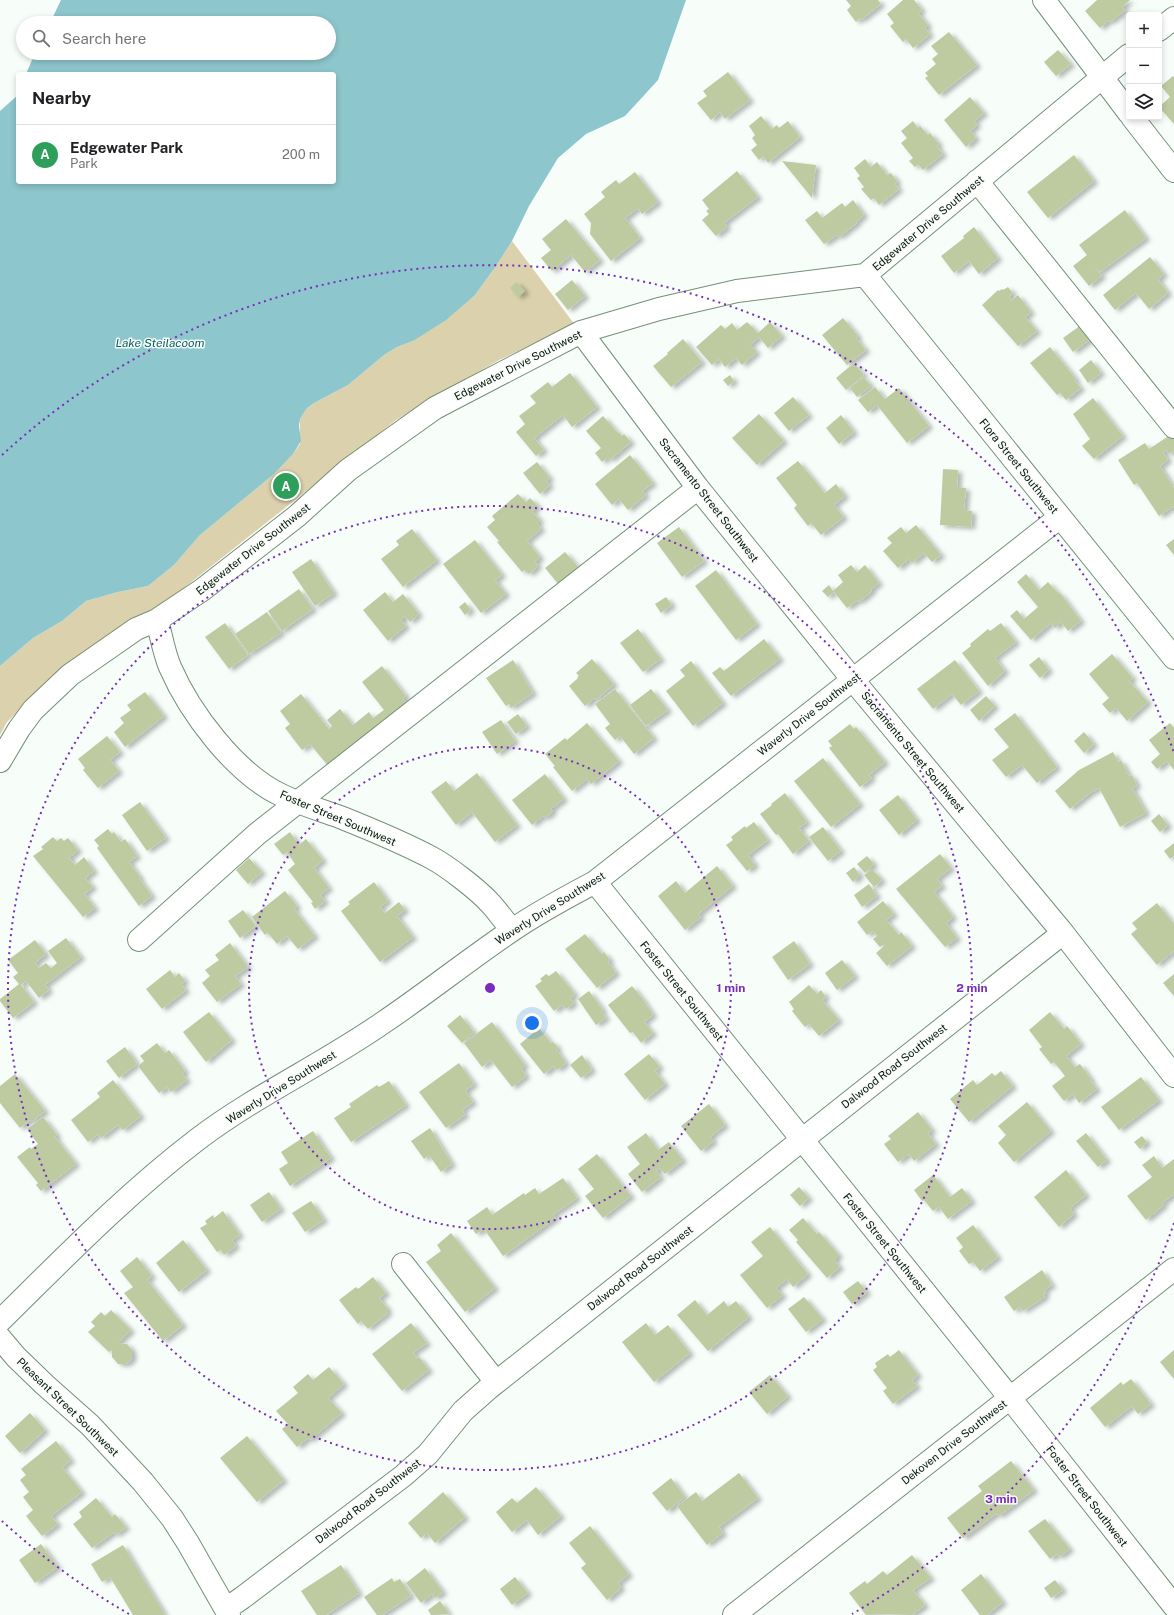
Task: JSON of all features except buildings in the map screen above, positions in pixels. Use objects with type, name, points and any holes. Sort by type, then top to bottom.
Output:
[{"type":"street","points":[[1044,0],[1101,78],[1126,109]]},
{"type":"street","points":[[1162,28],[1174,18]]},
{"type":"street","name":"Edgewater Drive Southwest","points":[[0,761],[19,729],[34,710],[70,675],[136,629],[157,620],[202,590],[297,516],[348,470],[435,408],[581,332],[659,309],[737,291],[865,275],[1126,57]]},
{"type":"street","points":[[1134,120],[1174,171]]},
{"type":"street","points":[[977,181],[1174,427]]},
{"type":"street","name":"Flora Street Southwest","points":[[865,275],[1174,658]]},
{"type":"street","name":"Sacramento Street Southwest","points":[[581,332],[698,488],[853,680],[1063,933],[1174,1076]]},
{"type":"street","points":[[139,940],[257,834],[698,488]]},
{"type":"street","name":"Waverly Drive Southwest","points":[[0,1321],[92,1230],[199,1138],[244,1108],[383,1023],[512,930],[552,905],[595,882],[1060,517]]},
{"type":"street","name":"Foster Street Southwest","points":[[157,620],[169,666],[196,714],[214,738],[258,781],[280,795],[340,817],[433,858],[458,876],[489,902],[512,930]]},
{"type":"street","name":"Foster Street Southwest","points":[[595,882],[1010,1398],[1174,1606]]},
{"type":"street","name":"Dalwood Road Southwest","points":[[227,1612],[242,1598],[403,1476],[428,1454],[463,1411],[496,1382],[1063,933]]},
{"type":"street","points":[[403,1264],[496,1382]]},
{"type":"street","name":"Dekoven Drive Southwest","points":[[734,1615],[1174,1269]]},
{"type":"street","name":"Pleasant Street Southwest","points":[[0,1338],[16,1357],[90,1425],[143,1482],[172,1518],[227,1612]]},
{"type":"shaded area","points":[[512,241],[575,325],[499,360],[396,420],[159,607],[123,626],[62,668],[7,722],[0,735],[0,666],[33,638],[62,621],[86,601],[118,592],[148,586],[174,565],[200,535],[274,474],[293,454],[300,444],[300,419],[307,408],[348,385],[384,355],[397,347],[413,341],[475,295]]},
{"type":"water","name":"Lake Steilacoom","points":[[61,0],[686,0],[658,80],[625,116],[586,134],[558,158],[529,206],[512,241],[475,295],[446,320],[413,341],[397,347],[384,355],[348,385],[307,408],[300,419],[299,426],[301,441],[293,454],[274,474],[200,535],[174,565],[148,586],[118,592],[86,601],[62,621],[33,638],[0,666],[0,111],[16,97],[16,184],[336,184],[336,72],[27,72],[32,60],[336,60],[336,16],[53,16]]},
{"type":"place","name":"Edgewater Park","points":[[286,486]]}]
